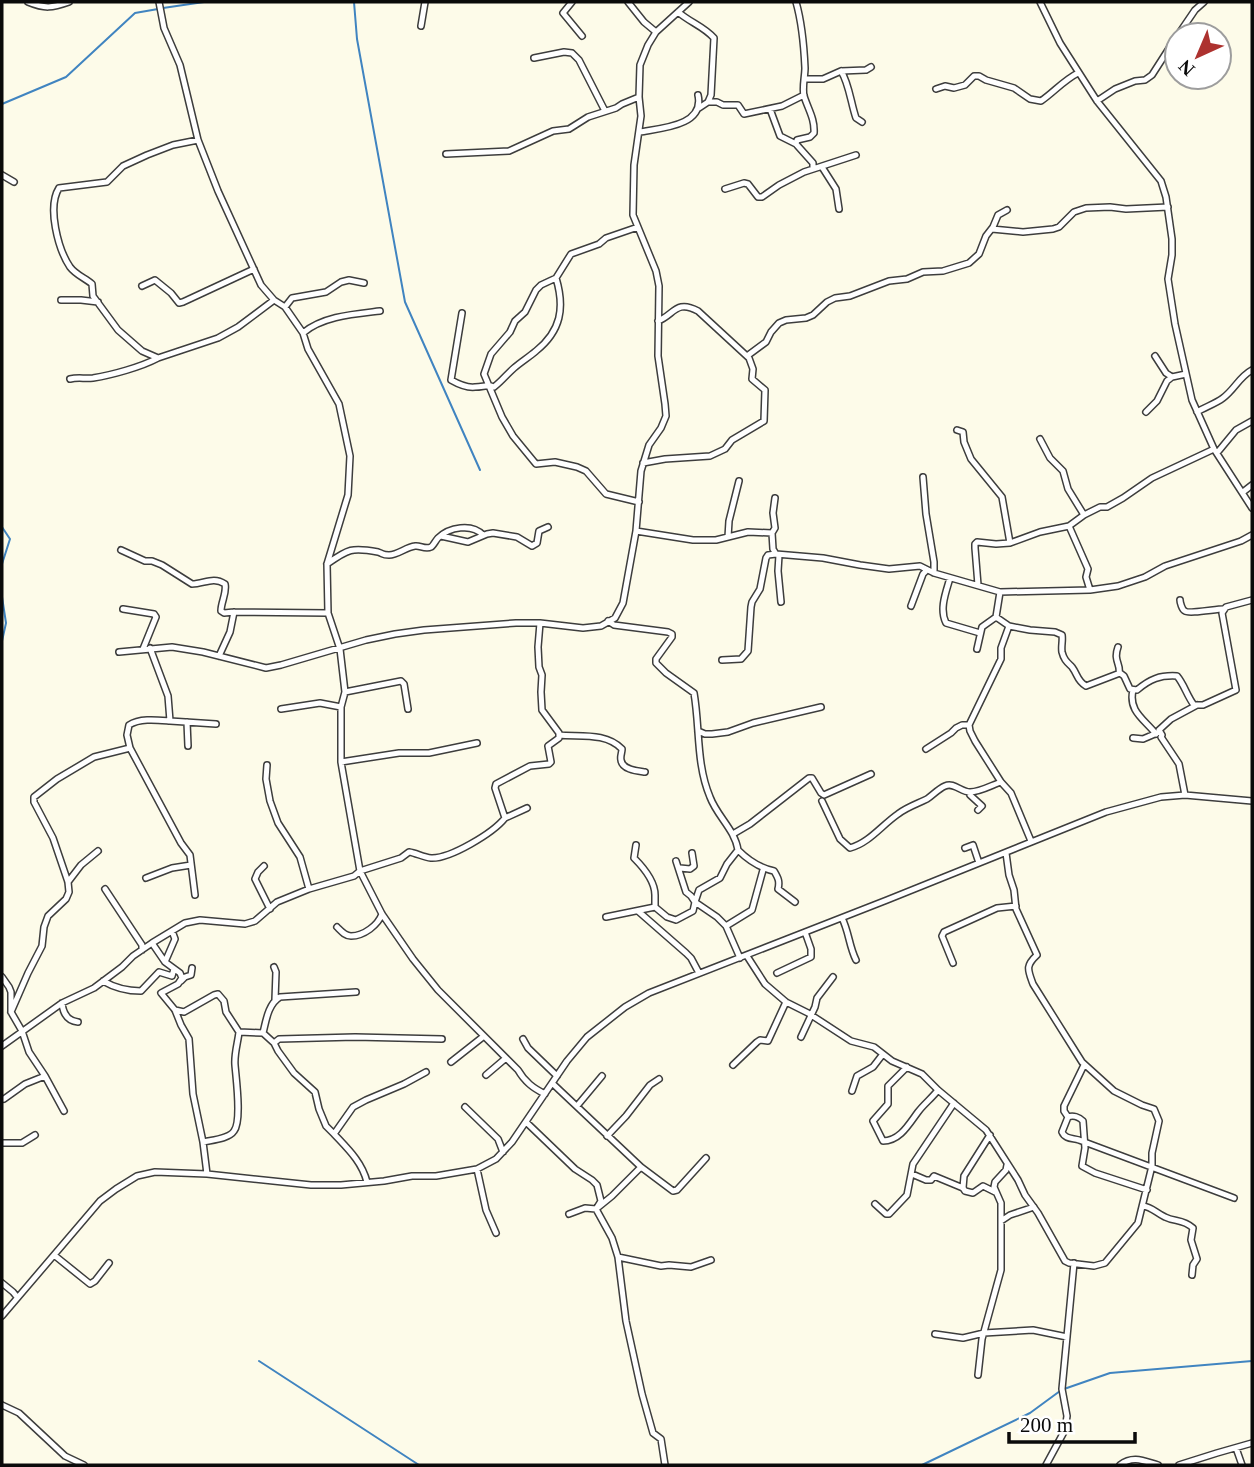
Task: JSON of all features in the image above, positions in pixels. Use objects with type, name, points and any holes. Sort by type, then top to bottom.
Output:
[{"type":"street","points":[[28,2],[53,8],[69,2]]},
{"type":"street","points":[[159,2],[164,28],[180,65],[198,141],[218,191],[261,285],[274,300],[285,307],[303,333],[308,349],[339,404],[350,456],[348,495],[327,564],[328,613],[340,649],[345,692],[341,707],[341,762],[360,871],[382,914],[438,990],[518,1070],[524,1080],[545,1094]]},
{"type":"street","points":[[421,26],[425,2]]},
{"type":"street","points":[[572,2],[563,13],[582,36]]},
{"type":"street","points":[[628,2],[656,32]]},
{"type":"street","points":[[119,652],[172,647],[266,668],[366,640],[424,630],[540,623],[583,628],[601,626],[615,618],[623,603],[636,531],[643,463],[649,445],[666,416],[658,356],[659,286],[656,271],[632,215],[634,165],[641,116],[640,65],[656,32],[689,2]]},
{"type":"street","points":[[796,2],[803,41],[804,95],[813,117],[814,133],[810,137],[797,140],[796,144]]},
{"type":"street","points":[[1040,2],[1078,73],[1161,181],[1172,239],[1168,279],[1186,374],[1197,412],[1215,451],[1252,508]]},
{"type":"street","points":[[1187,21],[1204,2]]},
{"type":"street","points":[[640,132],[687,122],[708,102],[711,95],[715,38],[678,12]]},
{"type":"street","points":[[534,58],[572,52],[579,60],[605,111]]},
{"type":"street","points":[[1097,101],[1115,89],[1145,80],[1152,75],[1163,57]]},
{"type":"street","points":[[805,79],[822,79],[841,71],[866,70],[871,67]]},
{"type":"street","points":[[841,71],[846,78],[856,118],[862,122]]},
{"type":"street","points":[[936,89],[965,85],[974,76],[979,76],[1014,89],[1030,99],[1041,101],[1078,73]]},
{"type":"street","points":[[698,95],[699,108]]},
{"type":"street","points":[[708,102],[738,104],[744,114],[770,109],[804,95]]},
{"type":"street","points":[[446,155],[509,151],[553,131],[569,129],[588,117],[639,97]]},
{"type":"street","points":[[770,109],[780,136],[796,144],[813,163],[813,168]]},
{"type":"street","points":[[158,358],[142,351],[118,330],[93,296],[92,284],[71,268],[61,247],[54,218],[57,191],[59,188],[107,182],[123,166],[147,155],[173,145],[198,141]]},
{"type":"street","points":[[725,189],[744,183],[748,184],[758,197],[762,197],[813,168],[856,155]]},
{"type":"street","points":[[822,167],[835,189],[839,209]]},
{"type":"street","points":[[2,175],[14,182]]},
{"type":"street","points":[[992,229],[1023,232],[1052,229],[1059,227],[1074,212],[1086,208],[1168,207]]},
{"type":"street","points":[[747,356],[766,342],[779,323],[813,315],[835,298],[850,296],[923,272],[943,271],[969,264],[979,254],[998,215],[1007,210]]},
{"type":"street","points":[[638,227],[571,254],[556,278],[536,290],[525,312],[515,321],[510,332],[491,354],[484,374],[502,417],[513,436],[536,464],[555,462],[577,467],[586,471],[606,494],[639,502]]},
{"type":"street","points":[[142,286],[155,280],[179,303],[254,269]]},
{"type":"street","points":[[462,313],[451,380],[460,385],[475,387],[490,384],[495,387],[554,334],[561,313],[560,290],[556,278]]},
{"type":"street","points":[[285,307],[292,298],[326,292],[341,282],[349,280],[364,283]]},
{"type":"street","points":[[61,300],[98,302]]},
{"type":"street","points":[[70,379],[92,378],[146,364],[218,338],[238,327],[274,300]]},
{"type":"street","points":[[643,463],[710,456],[764,421],[765,390],[752,379],[752,364],[747,356],[695,309],[674,309],[662,321],[658,321]]},
{"type":"street","points":[[303,333],[309,328],[339,317],[380,311]]},
{"type":"street","points":[[1155,356],[1166,373],[1172,377]]},
{"type":"street","points":[[1197,412],[1222,399],[1243,375],[1252,370]]},
{"type":"street","points":[[1146,412],[1157,401],[1172,377],[1186,374]]},
{"type":"street","points":[[978,585],[975,544],[981,541],[1010,543],[1040,532],[1069,526],[1084,515],[1123,498],[1152,478],[1215,451],[1236,430],[1252,421]]},
{"type":"street","points":[[957,430],[963,432],[971,460],[1002,498],[1010,543]]},
{"type":"street","points":[[1040,439],[1050,458],[1063,471],[1068,489],[1084,515]]},
{"type":"street","points":[[923,477],[934,573]]},
{"type":"street","points":[[728,537],[729,521],[739,481]]},
{"type":"street","points":[[1243,492],[1252,485]]},
{"type":"street","points":[[775,498],[775,528],[772,533],[774,549],[778,554],[781,602]]},
{"type":"street","points":[[1069,526],[1088,569],[1086,577],[1090,590]]},
{"type":"street","points":[[441,536],[468,542],[492,533],[517,537],[533,546],[537,543],[539,531],[548,527]]},
{"type":"street","points":[[327,564],[343,552],[355,548],[393,555],[416,545],[432,547],[449,531],[464,528],[481,531],[483,535]]},
{"type":"street","points":[[636,531],[694,540],[716,540],[748,531],[772,533]]},
{"type":"street","points":[[722,660],[741,659],[746,654],[752,602],[760,589],[768,555],[823,558],[889,569],[920,566],[934,573],[1000,592],[1090,590],[1118,586],[1145,577],[1165,566],[1252,535]]},
{"type":"street","points":[[121,550],[162,565],[192,584],[212,580],[225,584],[224,613],[328,613]]},
{"type":"street","points":[[911,606],[927,570]]},
{"type":"street","points":[[950,578],[942,613],[943,620],[980,633]]},
{"type":"street","points":[[977,649],[982,628],[996,617],[1000,592]]},
{"type":"street","points":[[1180,600],[1188,613],[1223,610],[1252,600]]},
{"type":"street","points":[[123,609],[155,614],[147,649],[168,696],[170,721]]},
{"type":"street","points":[[1133,690],[1150,680],[1166,675],[1177,676],[1194,705],[1203,705],[1236,690],[1223,610]]},
{"type":"street","points":[[219,656],[230,632],[234,612]]},
{"type":"street","points":[[996,617],[1009,626],[1062,635],[1061,648],[1066,663],[1086,686],[1119,673]]},
{"type":"street","points":[[608,621],[614,625],[672,634],[656,663],[694,693],[697,739],[710,799],[733,834],[738,850],[763,870],[774,871],[779,879],[778,889],[795,902]]},
{"type":"street","points":[[540,623],[538,647],[542,675],[542,710],[559,735],[584,735],[612,741],[622,749],[622,764],[645,772]]},
{"type":"street","points":[[1009,626],[1001,648],[1001,659],[969,725],[975,741],[1011,793],[1031,841]]},
{"type":"street","points":[[1118,647],[1115,653],[1119,673]]},
{"type":"street","points":[[1119,673],[1133,690]]},
{"type":"street","points":[[345,692],[401,681],[404,684],[408,709]]},
{"type":"street","points":[[1133,690],[1131,701],[1136,712],[1162,734],[1161,737],[1179,764],[1185,795]]},
{"type":"street","points":[[281,709],[320,703],[341,707]]},
{"type":"street","points":[[1133,738],[1143,739],[1157,732],[1171,719],[1197,705]]},
{"type":"street","points":[[698,731],[705,734],[728,732],[753,723],[821,707]]},
{"type":"street","points":[[195,895],[190,855],[181,843],[127,736],[129,725],[135,722],[157,720],[216,724]]},
{"type":"street","points":[[187,722],[188,746]]},
{"type":"street","points":[[926,749],[956,728],[969,725]]},
{"type":"street","points":[[505,818],[496,785],[530,766],[549,764],[551,761],[548,746],[559,738],[559,735]]},
{"type":"street","points":[[341,762],[399,753],[429,753],[477,743]]},
{"type":"street","points":[[11,1012],[42,946],[48,916],[66,899],[69,892],[53,838],[34,802],[34,797],[57,779],[94,757],[131,748]]},
{"type":"street","points":[[267,765],[266,779],[270,801],[278,822],[300,857],[309,889]]},
{"type":"street","points":[[733,834],[809,778],[812,778],[824,795],[871,774]]},
{"type":"street","points":[[822,801],[840,839],[850,848],[867,840],[900,812],[929,798],[942,788],[953,785],[971,792],[1001,782]]},
{"type":"street","points":[[971,792],[970,795],[982,806],[978,810]]},
{"type":"street","points":[[2,1316],[100,1201],[137,1176],[155,1172],[207,1174],[311,1185],[341,1185],[412,1176],[436,1176],[477,1169],[503,1152],[586,1037],[625,1007],[649,993],[1031,841],[1137,802],[1185,795],[1252,801]]},
{"type":"street","points":[[2,1046],[62,1003],[94,988],[142,950],[185,923],[200,920],[245,924],[254,921],[277,902],[354,876],[360,871],[401,858],[409,852],[432,858],[443,856],[480,840],[505,818],[527,808]]},
{"type":"street","points":[[636,845],[634,858],[643,868],[655,891],[655,907],[667,917],[676,920],[693,911],[699,890],[720,878],[738,850]]},
{"type":"street","points":[[965,848],[972,845],[979,863]]},
{"type":"street","points":[[68,882],[81,865],[98,851]]},
{"type":"street","points":[[680,868],[690,869],[694,866],[692,853]]},
{"type":"street","points":[[676,861],[686,892],[726,926],[743,957],[765,984],[786,1002],[840,1035],[874,1047],[892,1061],[922,1074],[990,1135],[1038,1213],[1061,1257],[1065,1261],[1094,1266],[1105,1263],[1138,1223],[1152,1166],[1159,1121],[1154,1109],[1114,1091],[1084,1065],[1033,984],[1028,970],[1029,962],[1037,956],[1022,926],[1006,853]]},
{"type":"street","points":[[146,878],[172,868],[191,865]]},
{"type":"street","points":[[264,866],[255,879],[270,909]]},
{"type":"street","points":[[726,926],[752,910],[763,870]]},
{"type":"street","points":[[105,889],[142,945],[142,950]]},
{"type":"street","points":[[953,963],[942,936],[944,932],[997,908],[1016,906]]},
{"type":"street","points":[[606,917],[655,907]]},
{"type":"street","points":[[638,911],[686,953],[699,972]]},
{"type":"street","points":[[337,927],[345,934],[355,935],[375,927],[382,914]]},
{"type":"street","points":[[842,918],[856,960]]},
{"type":"street","points":[[165,962],[175,939],[172,931]]},
{"type":"street","points":[[776,973],[811,957],[806,932]]},
{"type":"street","points":[[152,943],[165,962],[180,973],[181,981]]},
{"type":"street","points":[[263,1033],[275,1000],[274,967]]},
{"type":"street","points":[[192,968],[191,975],[161,993],[175,1010],[189,1039],[193,1094],[207,1174]]},
{"type":"street","points":[[103,981],[112,987],[141,991],[159,972],[172,976],[174,969]]},
{"type":"street","points":[[802,1037],[817,999],[834,976]]},
{"type":"street","points":[[2,977],[11,992],[11,1012],[22,1031],[29,1052],[64,1111]]},
{"type":"street","points":[[275,1000],[280,997],[356,992]]},
{"type":"street","points":[[175,1010],[184,1012],[214,995],[222,996],[226,1012],[239,1032],[235,1066],[239,1102],[236,1129],[226,1136],[203,1142]]},
{"type":"street","points":[[733,1065],[757,1042],[768,1041],[786,1002]]},
{"type":"street","points":[[62,1003],[67,1017],[78,1022]]},
{"type":"street","points":[[239,1032],[263,1033],[274,1042],[294,1073],[315,1092],[326,1126],[359,1162],[367,1182]]},
{"type":"street","points":[[452,1062],[484,1036]]},
{"type":"street","points":[[274,1042],[279,1039],[342,1037],[442,1039]]},
{"type":"street","points":[[523,1039],[528,1048],[556,1076]]},
{"type":"street","points":[[852,1091],[857,1076],[873,1067],[883,1054]]},
{"type":"street","points":[[486,1075],[506,1058]]},
{"type":"street","points":[[1084,1065],[1065,1106],[1068,1117],[1062,1132],[1067,1138],[1152,1166],[1234,1198]]},
{"type":"street","points":[[907,1066],[888,1086],[888,1104],[873,1121],[883,1141],[890,1141],[906,1130],[938,1090]]},
{"type":"street","points":[[334,1134],[354,1107],[426,1072]]},
{"type":"street","points":[[4,1098],[25,1084],[45,1076]]},
{"type":"street","points":[[577,1106],[602,1076]]},
{"type":"street","points":[[607,1136],[650,1085],[659,1079]]},
{"type":"street","points":[[552,1083],[634,1161],[670,1190],[677,1190],[706,1158]]},
{"type":"street","points":[[875,1204],[886,1214],[892,1212],[907,1195],[913,1164],[954,1103]]},
{"type":"street","points":[[465,1107],[498,1139],[503,1152]]},
{"type":"street","points":[[1068,1117],[1072,1115],[1083,1121],[1086,1148],[1083,1166],[1095,1173],[1147,1189]]},
{"type":"street","points":[[526,1122],[569,1164],[597,1185],[601,1201],[596,1209]]},
{"type":"street","points":[[2,1143],[22,1143],[36,1135]]},
{"type":"street","points":[[962,1188],[964,1176],[990,1135]]},
{"type":"street","points":[[634,1161],[635,1173]]},
{"type":"street","points":[[995,1192],[995,1182],[1006,1170],[1007,1163]]},
{"type":"street","points":[[569,1214],[586,1208],[596,1209],[641,1167]]},
{"type":"street","points":[[477,1169],[486,1210],[496,1233]]},
{"type":"street","points":[[912,1174],[926,1180],[931,1180],[934,1176],[973,1193],[983,1185],[999,1195],[1001,1270],[984,1333],[978,1375]]},
{"type":"street","points":[[1143,1206],[1151,1207],[1167,1218],[1192,1225],[1191,1240],[1197,1259],[1192,1275]]},
{"type":"street","points":[[1001,1221],[1010,1214],[1034,1207]]},
{"type":"street","points":[[596,1209],[612,1238],[618,1257],[634,1362],[653,1433],[661,1439],[665,1465]]},
{"type":"street","points":[[54,1255],[90,1284],[109,1263]]},
{"type":"street","points":[[618,1257],[653,1265],[691,1267],[711,1260]]},
{"type":"street","points":[[1045,1465],[1065,1430],[1067,1416],[1062,1389],[1074,1263]]},
{"type":"street","points":[[2,1283],[17,1297]]},
{"type":"street","points":[[935,1334],[963,1338],[984,1333],[1032,1330],[1067,1337]]},
{"type":"street","points":[[2,1405],[19,1413],[65,1456],[84,1465]]},
{"type":"street","points":[[1179,1465],[1252,1443]]},
{"type":"street","points":[[1236,1448],[1242,1465]]},
{"type":"street","points":[[1120,1465],[1142,1459],[1158,1465]]},
{"type":"waterway","points":[[163,8],[204,2]]},
{"type":"waterway","points":[[354,2],[357,39],[405,302],[480,470]]},
{"type":"waterway","points":[[2,104],[66,77],[135,13],[158,9]]},
{"type":"waterway","points":[[2,527],[10,539],[2,564]]},
{"type":"waterway","points":[[2,597],[6,623],[2,641]]},
{"type":"waterway","points":[[259,1361],[419,1465]]},
{"type":"waterway","points":[[1064,1389],[1110,1373],[1252,1361]]},
{"type":"waterway","points":[[922,1465],[1030,1413],[1060,1391]]}]
